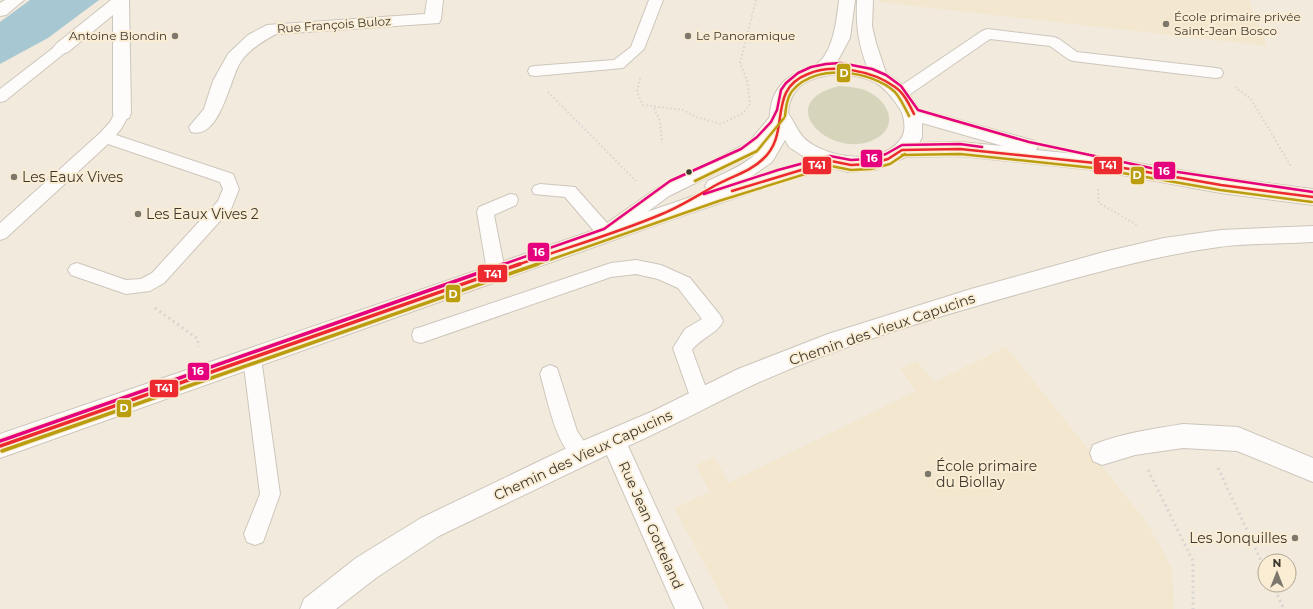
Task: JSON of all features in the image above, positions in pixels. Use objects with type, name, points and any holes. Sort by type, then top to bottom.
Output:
[{"type":"main road","points":[[0,11],[16,0]]},
{"type":"main road","points":[[62,48],[120,0]]},
{"type":"main road","points":[[120,0],[122,113]]},
{"type":"main road","name":"Rue François Buloz","points":[[198,127],[212,112],[222,81],[234,58],[254,39],[273,29],[434,19],[435,0]]},
{"type":"main road","points":[[821,70],[831,59],[842,40],[846,0]]},
{"type":"main road","points":[[865,0],[864,26],[867,43],[879,77]]},
{"type":"main road","points":[[0,446],[606,233],[764,158],[779,138],[780,115],[782,100],[789,86],[803,76],[821,70],[840,68],[860,71],[879,77],[895,87],[908,99],[916,124],[910,143],[888,159],[870,164],[851,165],[815,156],[791,138],[784,127],[780,115]]},
{"type":"main road","points":[[914,114],[957,127],[1095,163]]},
{"type":"main road","points":[[902,150],[960,149],[1095,163],[1221,185],[1312,197]]},
{"type":"main road","points":[[658,207],[831,161]]},
{"type":"main road","name":"Chemin des Vieux Capucins","points":[[314,609],[366,568],[430,527],[582,453],[613,441],[746,377],[836,341],[971,298],[1104,261],[1164,247],[1220,238],[1313,234]]},
{"type":"main road","points":[[1102,453],[1135,443],[1183,436],[1238,439],[1313,470]]},
{"type":"main road","name":"Rue Jean Gotteland","points":[[613,441],[688,609]]},
{"type":"lane","points":[[535,71],[618,65],[637,49],[656,0]]},
{"type":"lane","points":[[901,93],[987,34],[1054,42],[1073,56],[1216,73]]},
{"type":"lane","points":[[0,97],[62,48]]},
{"type":"lane","points":[[0,233],[105,137],[116,125],[122,113]]},
{"type":"lane","points":[[77,270],[126,287],[144,286],[158,278],[224,204],[231,189],[227,178],[105,137]]},
{"type":"lane","points":[[540,190],[569,191],[606,233]]},
{"type":"lane","points":[[496,272],[485,212],[510,200]]},
{"type":"lane","points":[[421,335],[611,270],[636,267],[661,272],[684,283],[714,321],[692,335],[682,348],[700,399]]},
{"type":"lane","points":[[252,358],[270,494],[255,534]]},
{"type":"lane","points":[[550,374],[569,436],[582,453]]},
{"type":"path","points":[[621,63],[641,74],[636,87],[638,98],[643,105],[654,108],[683,110],[696,117],[722,124],[743,112],[750,104],[747,80],[740,63],[756,0]]},
{"type":"path","points":[[535,71],[534,79],[640,185],[658,207]]},
{"type":"path","points":[[1216,73],[1251,99],[1296,174],[1312,197]]},
{"type":"path","points":[[654,108],[660,121],[662,143]]},
{"type":"path","points":[[1097,184],[1099,203],[1143,228]]},
{"type":"path","points":[[1090,189],[1106,192]]},
{"type":"path","points":[[126,287],[198,339],[199,377]]},
{"type":"path","points":[[1203,437],[1257,553]]},
{"type":"path","points":[[1135,443],[1193,561],[1193,609]]},
{"type":"path","points":[[1277,593],[1284,609]]},
{"type":"shaded area","name":"École primaire privée Saint-Jean Bosco","points":[[879,0],[1249,0],[1267,46],[879,2]]},
{"type":"shaded area","name":"École primaire du Biollay","points":[[1006,347],[1142,516],[1160,545],[1172,570],[1174,609],[729,609],[674,508],[710,492],[696,465],[714,457],[729,483],[916,391],[900,369],[917,361],[934,382]]},
{"type":"green space","points":[[839,86],[865,90],[877,97],[883,103],[889,117],[889,124],[880,136],[871,141],[855,144],[838,142],[824,135],[814,126],[808,115],[810,104],[819,94]]},
{"type":"water","points":[[30,0],[99,0],[48,38],[0,64],[0,22]]},
{"type":"transit line","name":"16","points":[[0,441],[604,229],[661,186],[741,149],[764,130],[774,118],[783,86],[798,73],[811,67],[826,64],[841,63],[872,69],[886,75],[898,83],[910,95],[918,110],[1029,142],[1074,153],[1178,173],[1313,192]]},
{"type":"transit line","name":"T41","points":[[0,446],[663,214],[753,167],[764,159],[772,150],[777,141],[781,108],[787,90],[796,80],[809,73],[839,69],[855,71],[884,80],[901,93],[914,114]]},
{"type":"transit line","name":"D","points":[[785,116],[789,95],[793,89],[803,81],[828,73],[856,75],[870,78],[882,84],[898,96],[909,116]]},
{"type":"transit line","name":"D","points":[[695,181],[757,151],[784,118]]},
{"type":"transit line","name":"16","points":[[704,194],[778,170],[830,156],[851,160],[869,159],[886,154],[902,145],[960,144],[982,147]]},
{"type":"transit line","name":"T41","points":[[902,150],[960,149],[1095,163],[1221,185],[1313,197]]},
{"type":"transit line","name":"T41","points":[[732,191],[831,161],[851,165],[870,164],[888,159],[902,150]]},
{"type":"transit line","name":"D","points":[[2,451],[719,201],[831,166],[851,170],[871,169],[890,164],[905,154]]},
{"type":"transit line","name":"D","points":[[902,155],[960,154],[1094,168],[1220,190],[1312,202]]},
{"type":"place","name":"École primaire privée Saint-Jean Bosco","points":[[1166,24]]},
{"type":"place","name":"Antoine Blondin","points":[[175,36]]},
{"type":"place","name":"Le Panoramique","points":[[688,36]]},
{"type":"place","name":"Les Eaux Vives","points":[[14,177]]},
{"type":"place","name":"Les Eaux Vives 2","points":[[138,214]]},
{"type":"place","name":"École primaire du Biollay","points":[[928,474]]},
{"type":"place","name":"Les Jonquilles","points":[[1295,538]]}]
